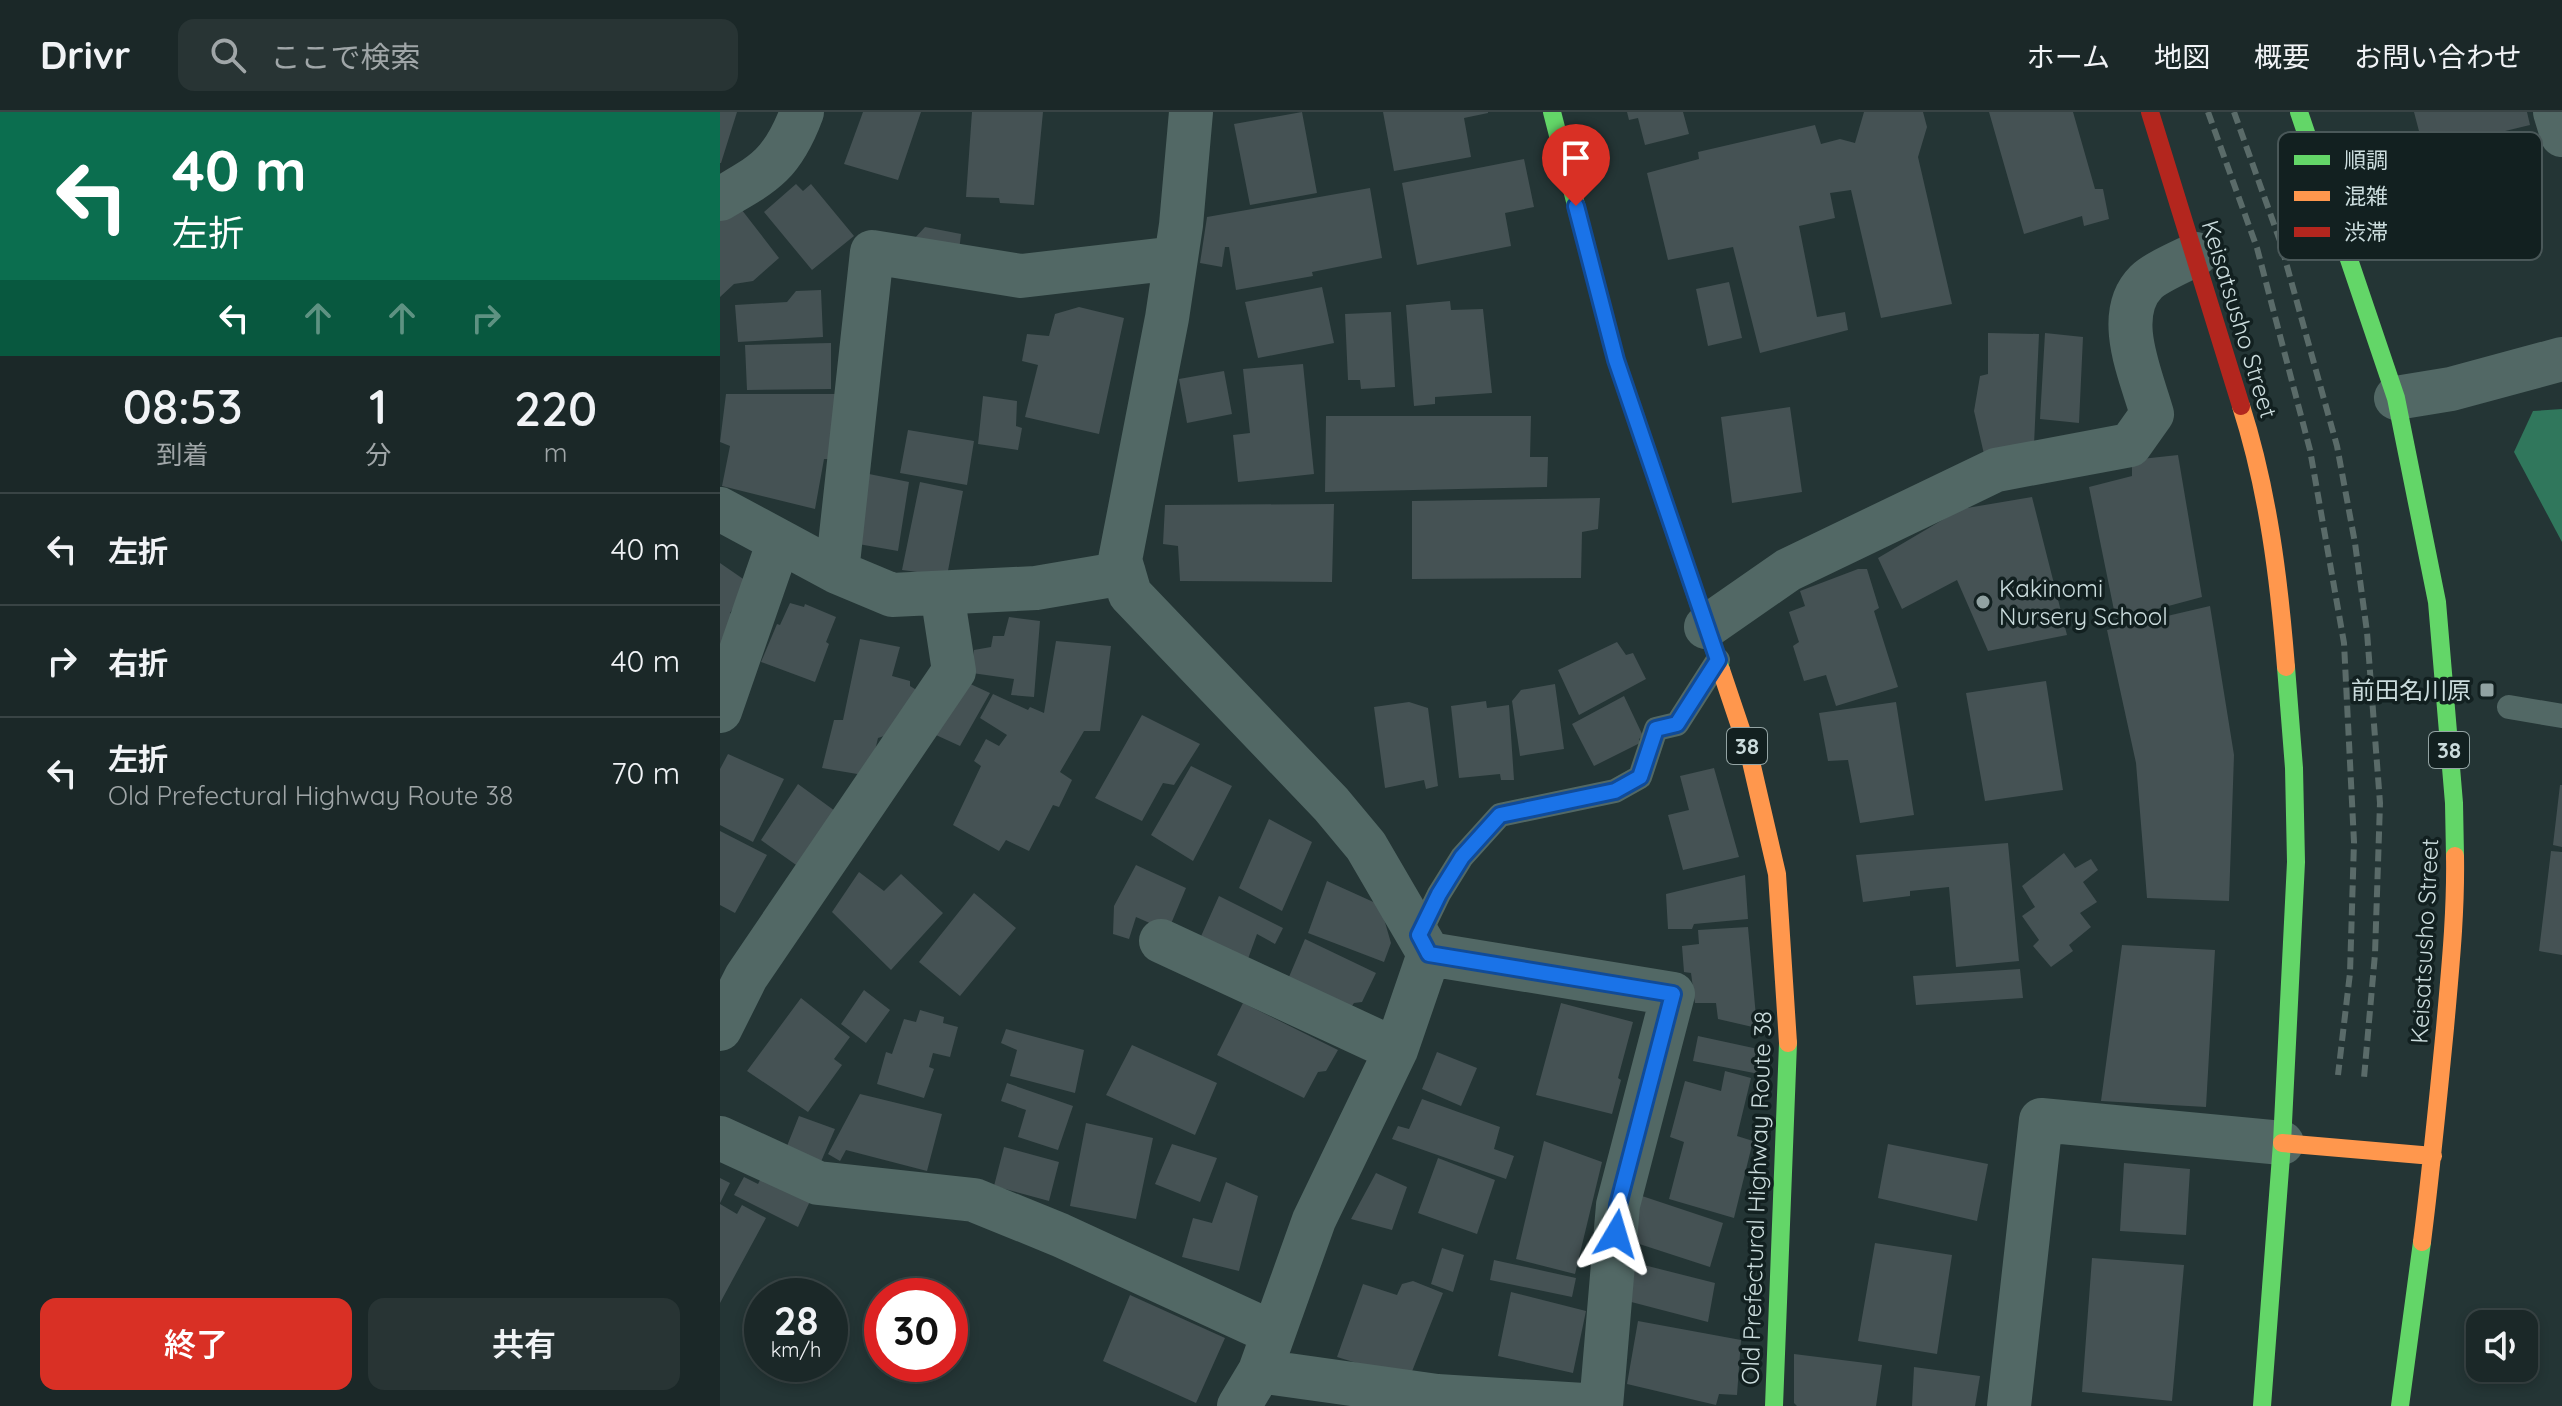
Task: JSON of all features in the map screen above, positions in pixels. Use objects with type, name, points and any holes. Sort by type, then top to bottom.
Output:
[{"type":"main road","name":"Old Prefectural Highway Route 38","points":[[1552,112],[1616,360],[1749,753],[1777,874],[1788,1047],[1774,1406]]},
{"type":"main road","name":"Keisatsusho Street","points":[[2150,112],[2253,443],[2280,593],[2294,768],[2296,862],[2282,1143],[2262,1406]]},
{"type":"main road","name":"Keisatsusho Street","points":[[2299,112],[2306,132]]},
{"type":"main road","name":"Keisatsusho Street","points":[[2351,260],[2396,398],[2437,602],[2454,803],[2456,895],[2433,1156],[2400,1406]]},
{"type":"main road","points":[[2282,1143],[2433,1156]]},
{"type":"street","points":[[720,199],[763,175],[791,142],[802,112]]},
{"type":"street","points":[[1191,112],[1176,258],[1120,560],[1130,594],[1357,835],[1424,945],[1396,1050],[1314,1220],[1257,1370]]},
{"type":"street","points":[[2555,112],[2562,135]]},
{"type":"street","points":[[837,572],[872,252],[1021,276],[1176,258]]},
{"type":"street","points":[[1712,643],[1788,570],[1996,470],[2130,445],[2152,414],[2132,341],[2131,305],[2147,280],[2196,254]]},
{"type":"street","points":[[2396,398],[2451,389],[2562,359]]},
{"type":"street","points":[[720,509],[837,572],[892,595],[1036,588],[1124,573]]},
{"type":"street","points":[[720,711],[779,541]]},
{"type":"street","points":[[720,1029],[746,977],[954,671],[942,593]]},
{"type":"street","points":[[1161,941],[1396,1050]]},
{"type":"street","points":[[720,1138],[818,1183],[974,1200],[1060,1235],[1257,1370],[1436,1401],[1601,1406],[1618,1205],[1673,994],[1424,945]]},
{"type":"street","points":[[2009,1406],[2041,1120],[2282,1143]]},
{"type":"lane","points":[[1424,945],[1439,894],[1462,857],[1500,815],[1615,791],[1640,777],[1656,729],[1677,724],[1712,643]]},
{"type":"lane","points":[[2509,707],[2562,716]]},
{"type":"green space","points":[[2562,409],[2562,542],[2514,452],[2533,411]]},
{"type":"building","points":[[720,112],[737,112],[721,163],[720,163]]},
{"type":"building","points":[[863,112],[921,112],[898,180],[844,164]]},
{"type":"building","points":[[972,112],[1043,112],[1034,205],[1000,203],[999,198],[966,197]]},
{"type":"building","points":[[1302,112],[1317,193],[1250,205],[1234,124]]},
{"type":"building","points":[[1383,112],[1488,113],[1464,118],[1471,157],[1394,171]]},
{"type":"building","points":[[1627,112],[1683,112],[1689,134],[1645,145],[1638,118],[1629,120]]},
{"type":"building","points":[[1864,112],[1923,112],[1927,127],[1918,157],[1952,304],[1881,318],[1851,190],[1830,193],[1835,218],[1799,226],[1817,317],[1845,312],[1848,330],[1760,353],[1733,247],[1668,260],[1647,173],[1699,159],[1698,152],[1815,125],[1821,144],[1840,139],[1855,143]]},
{"type":"building","points":[[1989,112],[2073,112],[2095,189],[2103,189],[2109,219],[2084,226],[2082,216],[2024,234]]},
{"type":"building","points":[[2414,112],[2527,112],[2530,125],[2501,132],[2419,132]]},
{"type":"building","points":[[1524,159],[1534,207],[1505,213],[1511,246],[1417,265],[1402,183]]},
{"type":"building","points":[[796,184],[803,191],[811,184],[854,236],[812,270],[764,212]]},
{"type":"building","points":[[1370,188],[1382,258],[1312,272],[1313,276],[1236,290],[1229,247],[1225,247],[1222,267],[1200,263],[1207,217]]},
{"type":"building","points":[[738,205],[779,258],[753,281],[734,284],[720,297],[720,220]]},
{"type":"building","points":[[925,227],[961,234],[958,260],[903,251]]},
{"type":"building","points":[[1729,282],[1742,338],[1708,346],[1696,289]]},
{"type":"building","points":[[1322,287],[1334,343],[1258,358],[1245,302]]},
{"type":"building","points":[[821,290],[823,337],[738,342],[735,305],[787,302],[796,291]]},
{"type":"building","points":[[1450,301],[1451,310],[1483,309],[1492,393],[1435,397],[1435,404],[1414,406],[1406,305]]},
{"type":"building","points":[[1079,307],[1124,318],[1099,434],[1025,417],[1038,365],[1022,361],[1027,334],[1049,336],[1055,314]]},
{"type":"building","points":[[1391,312],[1395,387],[1361,389],[1360,380],[1348,380],[1345,314]]},
{"type":"building","points":[[1988,333],[2039,334],[2034,445],[1984,454],[1974,411],[1980,376],[1988,374]]},
{"type":"building","points":[[2045,333],[2083,337],[2079,423],[2040,419]]},
{"type":"building","points":[[831,343],[831,389],[747,390],[745,345]]},
{"type":"building","points":[[1303,364],[1314,474],[1238,482],[1233,435],[1250,433],[1243,369]]},
{"type":"building","points":[[1224,371],[1232,414],[1187,423],[1179,379]]},
{"type":"building","points":[[726,394],[847,394],[836,459],[824,459],[815,509],[722,486],[730,446],[720,442]]},
{"type":"building","points":[[983,396],[1017,401],[1016,426],[1022,428],[1018,450],[978,444]]},
{"type":"building","points":[[1790,407],[1802,492],[1732,503],[1721,417]]},
{"type":"building","points":[[1326,416],[1531,416],[1530,457],[1548,457],[1547,487],[1325,492]]},
{"type":"building","points":[[908,430],[974,441],[967,485],[900,473]]},
{"type":"building","points":[[2178,455],[2202,597],[2116,620],[2089,487],[2132,476],[2132,460]]},
{"type":"building","points":[[859,472],[909,482],[898,551],[847,542]]},
{"type":"building","points":[[920,482],[963,491],[947,576],[902,570]]},
{"type":"building","points":[[2032,497],[2067,635],[1988,651],[1957,580],[1902,609],[1878,558],[1961,509]]},
{"type":"building","points":[[1600,498],[1598,529],[1582,532],[1581,578],[1412,579],[1412,501]]},
{"type":"building","points":[[1334,504],[1332,582],[1180,581],[1178,546],[1163,544],[1165,505]]},
{"type":"building","points":[[720,563],[749,583],[730,613],[739,620],[720,671]]},
{"type":"building","points":[[1858,569],[1867,569],[1879,608],[1874,611],[1898,687],[1836,706],[1826,675],[1804,681],[1793,646],[1799,642],[1789,612],[1805,606],[1800,591]]},
{"type":"building","points":[[790,603],[804,607],[805,604],[836,617],[815,682],[761,662],[777,624],[780,625]]},
{"type":"building","points":[[2210,606],[2234,755],[2229,901],[2147,898],[2136,763],[2107,630]]},
{"type":"building","points":[[1009,617],[1040,621],[1034,697],[1011,695],[1014,679],[972,673],[974,650],[991,647],[993,636],[1004,636]]},
{"type":"building","points":[[860,639],[900,647],[892,676],[910,681],[910,686],[918,691],[890,734],[878,738],[869,776],[822,768],[834,720],[843,720]]},
{"type":"building","points":[[1056,641],[1111,646],[1100,731],[1084,731],[1060,772],[1072,780],[1059,807],[1053,805],[1029,851],[1006,840],[999,851],[953,825],[981,766],[974,761],[986,739],[999,746],[1007,735],[980,718],[993,694],[1028,710],[1030,707],[1044,713]]},
{"type":"building","points":[[1617,642],[1626,655],[1633,653],[1646,679],[1579,715],[1558,670]]},
{"type":"building","points":[[2046,681],[2063,790],[1985,801],[1966,693]]},
{"type":"building","points":[[966,682],[990,693],[960,746],[936,735]]},
{"type":"building","points":[[1555,684],[1564,749],[1520,756],[1512,701],[1521,690]]},
{"type":"building","points":[[1624,696],[1643,736],[1639,739],[1640,743],[1594,766],[1572,724]]},
{"type":"building","points":[[1486,701],[1487,708],[1509,705],[1514,780],[1501,780],[1500,774],[1459,778],[1451,706]]},
{"type":"building","points":[[1409,702],[1428,708],[1438,786],[1426,789],[1424,780],[1385,788],[1374,707]]},
{"type":"building","points":[[1896,702],[1914,815],[1860,823],[1848,760],[1828,761],[1819,713]]},
{"type":"building","points":[[1142,715],[1200,744],[1174,785],[1163,783],[1142,821],[1095,798]]},
{"type":"building","points":[[728,754],[784,779],[753,842],[720,825],[720,769]]},
{"type":"building","points":[[1191,766],[1232,786],[1193,861],[1151,835]]},
{"type":"building","points":[[1714,768],[1739,857],[1683,870],[1668,815],[1689,810],[1680,776]]},
{"type":"building","points":[[798,784],[835,811],[799,867],[761,840]]},
{"type":"building","points":[[2562,785],[2562,847],[2553,845]]},
{"type":"building","points":[[1269,819],[1312,842],[1282,911],[1239,888]]},
{"type":"building","points":[[720,831],[767,855],[735,913],[720,905]]},
{"type":"building","points":[[2008,843],[2019,961],[1956,967],[1949,887],[1910,891],[1910,896],[1863,902],[1856,855]]},
{"type":"building","points":[[2551,851],[2562,852],[2562,955],[2539,951]]},
{"type":"building","points":[[2064,853],[2075,868],[2091,859],[2098,870],[2083,882],[2097,902],[2080,913],[2091,927],[2069,945],[2073,951],[2051,967],[2033,946],[2039,940],[2022,916],[2035,907],[2022,886]]},
{"type":"building","points":[[1136,865],[1186,888],[1168,931],[1136,917],[1129,939],[1113,934],[1114,906]]},
{"type":"building","points":[[859,872],[884,891],[901,874],[943,913],[891,970],[832,912]]},
{"type":"building","points":[[1745,875],[1748,919],[1694,924],[1692,929],[1668,929],[1666,894]]},
{"type":"building","points":[[1327,881],[1380,905],[1391,943],[1384,962],[1308,933]]},
{"type":"building","points":[[974,893],[1016,928],[960,996],[919,962]]},
{"type":"building","points":[[1219,896],[1283,928],[1275,944],[1257,934],[1245,967],[1198,943]]},
{"type":"building","points":[[1748,927],[1757,1028],[1718,1019],[1716,1003],[1695,1003],[1691,973],[1684,972],[1682,946],[1699,944],[1698,930]]},
{"type":"building","points":[[1305,939],[1376,973],[1362,1002],[1354,1003],[1345,1015],[1286,984]]},
{"type":"building","points":[[2122,945],[2215,950],[2206,1107],[2101,1101]]},
{"type":"building","points":[[2020,969],[2023,998],[1916,1005],[1913,976]]},
{"type":"building","points":[[864,990],[890,1010],[866,1043],[841,1024]]},
{"type":"building","points":[[801,998],[850,1037],[834,1059],[842,1065],[808,1112],[747,1071]]},
{"type":"building","points":[[1243,1003],[1338,1050],[1326,1071],[1318,1072],[1304,1098],[1217,1055]]},
{"type":"building","points":[[1561,1003],[1633,1022],[1612,1114],[1536,1095]]},
{"type":"building","points":[[920,1010],[944,1017],[943,1023],[958,1027],[950,1057],[933,1053],[929,1067],[934,1069],[924,1098],[877,1084],[886,1052],[892,1054],[904,1019],[916,1022]]},
{"type":"building","points":[[1006,1029],[1084,1050],[1075,1093],[1010,1076],[1017,1050],[1001,1043]]},
{"type":"building","points":[[1698,1036],[1758,1049],[1759,1074],[1693,1061]]},
{"type":"building","points":[[1132,1045],[1217,1083],[1195,1135],[1106,1095]]},
{"type":"building","points":[[1437,1052],[1477,1068],[1461,1106],[1422,1089]]},
{"type":"building","points":[[1725,1071],[1751,1078],[1737,1136],[1753,1141],[1734,1218],[1669,1199],[1684,1142],[1670,1137],[1685,1081],[1721,1091]]},
{"type":"building","points":[[1007,1083],[1073,1106],[1058,1150],[1018,1137],[1026,1110],[1001,1101]]},
{"type":"building","points":[[860,1094],[942,1114],[927,1171],[846,1150],[840,1161],[828,1154]]},
{"type":"building","points":[[1422,1099],[1500,1127],[1494,1149],[1514,1156],[1506,1179],[1392,1139],[1398,1126],[1409,1129]]},
{"type":"building","points":[[799,1116],[835,1129],[820,1164],[785,1151]]},
{"type":"building","points":[[1086,1123],[1153,1138],[1136,1219],[1070,1206]]},
{"type":"building","points":[[1544,1141],[1602,1162],[1575,1274],[1516,1259]]},
{"type":"building","points":[[1172,1144],[1217,1158],[1200,1202],[1155,1184]]},
{"type":"building","points":[[1888,1144],[1988,1164],[1977,1221],[1878,1198]]},
{"type":"building","points":[[1004,1147],[1059,1162],[1049,1201],[994,1186]]},
{"type":"building","points":[[1438,1158],[1495,1180],[1477,1234],[1418,1213]]},
{"type":"building","points":[[2124,1163],[2190,1169],[2186,1235],[2120,1231]]},
{"type":"building","points":[[1376,1173],[1407,1187],[1392,1230],[1351,1219]]},
{"type":"building","points":[[763,1174],[812,1197],[798,1227],[734,1195],[744,1177],[758,1184]]},
{"type":"building","points":[[720,1178],[730,1183],[720,1203]]},
{"type":"building","points":[[1226,1182],[1258,1196],[1239,1271],[1182,1257],[1193,1218],[1212,1223]]},
{"type":"building","points":[[1639,1195],[1723,1223],[1710,1267],[1624,1239]]},
{"type":"building","points":[[720,1204],[737,1214],[742,1205],[766,1218],[720,1303]]},
{"type":"building","points":[[1875,1243],[1952,1255],[1937,1354],[1858,1341]]},
{"type":"building","points":[[1442,1248],[1464,1255],[1453,1292],[1431,1284]]},
{"type":"building","points":[[2092,1258],[2184,1265],[2172,1401],[2082,1392]]},
{"type":"building","points":[[1494,1260],[1576,1278],[1572,1297],[1490,1280]]},
{"type":"building","points":[[1624,1260],[1715,1283],[1708,1322],[1616,1298]]},
{"type":"building","points":[[1413,1281],[1443,1293],[1409,1379],[1337,1357],[1363,1284],[1397,1295],[1402,1284]]},
{"type":"building","points":[[1511,1292],[1586,1311],[1573,1373],[1498,1356]]},
{"type":"building","points":[[1130,1295],[1225,1338],[1196,1403],[1103,1361]]},
{"type":"building","points":[[1638,1321],[1741,1340],[1737,1395],[1719,1394],[1716,1405],[1627,1384]]},
{"type":"building","points":[[1794,1354],[1882,1365],[1876,1406],[1797,1406],[1794,1403]]},
{"type":"building","points":[[1914,1367],[1980,1376],[1975,1406],[1912,1406]]},
{"type":"railway","points":[[2208,112],[2257,248],[2310,450],[2344,643],[2354,842],[2350,973],[2338,1075]]},
{"type":"railway","points":[[2234,112],[2278,235]]},
{"type":"railway","points":[[2285,260],[2337,446],[2367,632],[2380,803],[2375,954],[2364,1078]]},
{"type":"traffic: fast","points":[[1552,112],[1616,360],[1721,670]]},
{"type":"traffic: fast","points":[[2299,112],[2306,132]]},
{"type":"traffic: fast","points":[[2349,260],[2396,398],[2437,602],[2454,803],[2455,856]]},
{"type":"traffic: fast","points":[[2262,1406],[2282,1143],[2296,862],[2294,768],[2286,667]]},
{"type":"traffic: fast","points":[[1774,1406],[1788,1043]]},
{"type":"traffic: fast","points":[[2400,1406],[2422,1242]]},
{"type":"traffic: slow","points":[[2241,406],[2271,535],[2286,667]]},
{"type":"traffic: slow","points":[[1721,670],[1749,753],[1777,874],[1788,1043]]},
{"type":"traffic: slow","points":[[2422,1242],[2449,985],[2455,856]]},
{"type":"traffic: slow","points":[[2282,1143],[2433,1156]]},
{"type":"traffic: jam","points":[[2150,112],[2241,406]]},
{"type":"place","name":"Kakinomi Nursery School","points":[[1983,602]]},
{"type":"place","name":"前田名川原","points":[[2487,690]]},
{"type":"route","points":[[1576,206],[1616,360],[1718,660],[1677,724],[1656,729],[1640,777],[1615,791],[1500,815],[1462,857],[1419,935],[1429,954],[1673,994],[1618,1205],[1616,1234]]}]
